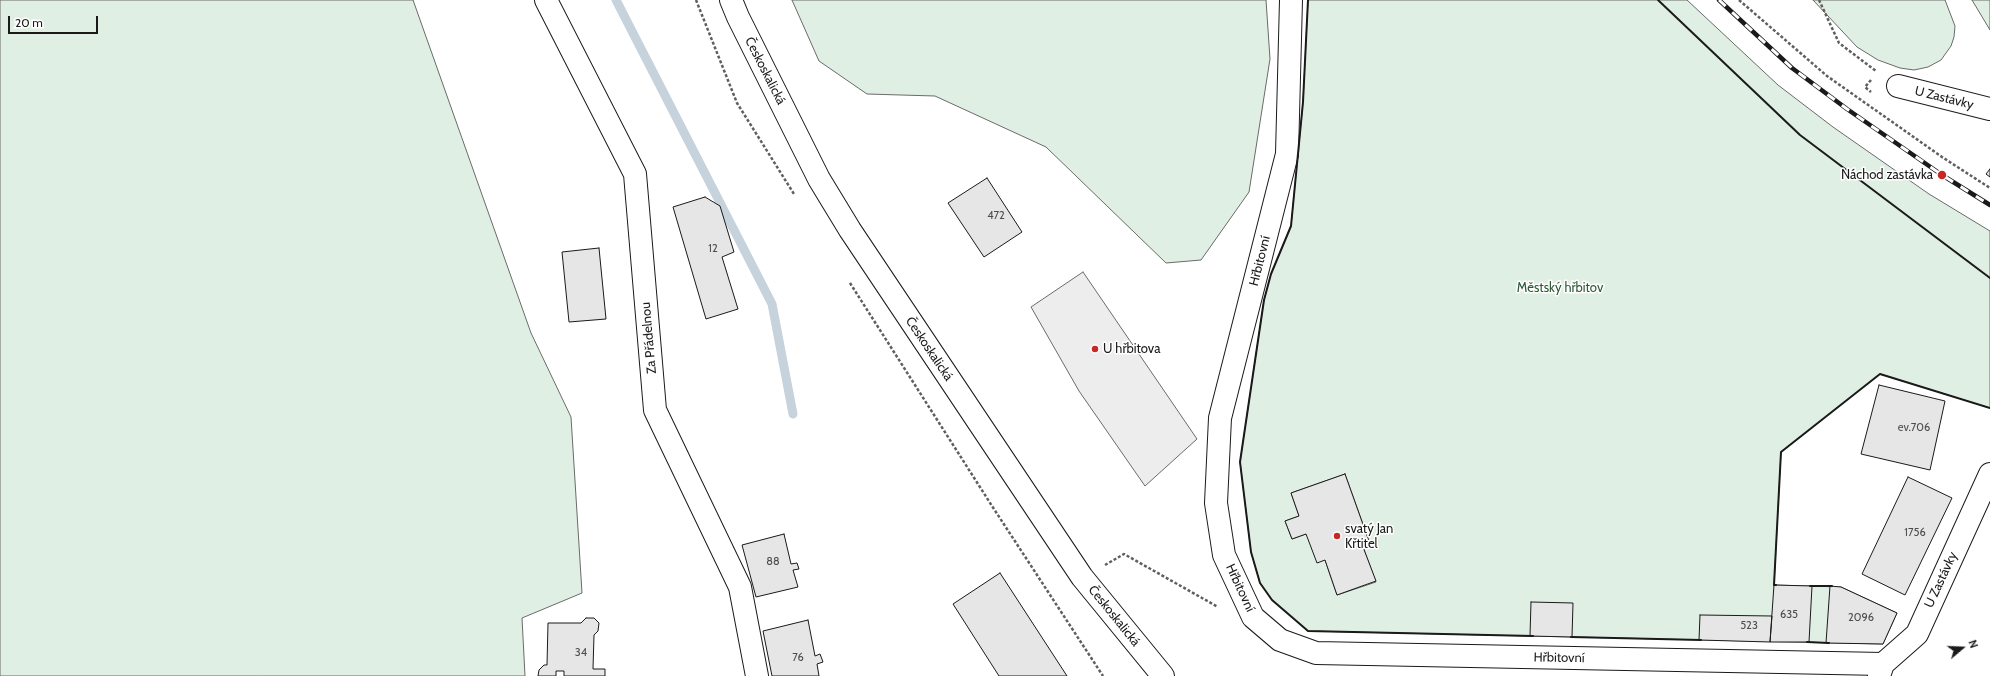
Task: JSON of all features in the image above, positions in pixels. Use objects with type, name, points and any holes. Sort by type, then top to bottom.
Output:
[{"type":"street","name":"Za Přádelnou","points":[[546,0],[635,174],[655,410],[740,587],[756,676]]},
{"type":"street","name":"Českoskalická","points":[[731,0],[738,17],[820,179],[850,230],[1082,577],[1163,676]]},
{"type":"street","name":"Hřbitovní","points":[[1291,0],[1287,154],[1220,418],[1216,503],[1224,556],[1253,617],[1280,640],[1316,653],[1881,670]]},
{"type":"street","name":"U Zastávky","points":[[1898,86],[1990,110]]},
{"type":"street","name":"U Zastávky","points":[[1881,670],[1917,634],[1990,474]]},
{"type":"path","points":[[696,0],[737,103],[796,197]]},
{"type":"path","points":[[1739,0],[1827,76],[1942,157],[1990,188]]},
{"type":"path","points":[[1819,0],[1839,43],[1898,86]]},
{"type":"path","points":[[847,278],[992,506],[1104,676]]},
{"type":"path","points":[[1100,568],[1124,554],[1206,599],[1229,615],[1253,617]]},
{"type":"green space","points":[[0,0],[413,0],[531,333],[571,417],[582,593],[522,618],[525,676],[0,676]]},
{"type":"green space","points":[[792,0],[1266,0],[1270,59],[1249,192],[1201,260],[1166,263],[1046,147],[935,96],[867,94],[819,61]]},
{"type":"green space","name":"Městský hřbitov","points":[[1308,0],[1687,0],[1778,85],[1833,127],[1929,194],[1990,231],[1990,408],[1880,374],[1781,452],[1774,585],[1841,587],[1897,613],[1883,644],[1308,631],[1272,600],[1260,583],[1251,552],[1240,462],[1264,300],[1271,274],[1291,226],[1303,102]],"holes":[[[1345,474],[1370,544],[1363,547],[1376,582],[1337,595],[1325,560],[1306,534],[1292,539],[1285,521],[1299,516],[1291,493]]]},
{"type":"green space","points":[[1813,0],[1945,0],[1955,26],[1954,37],[1951,46],[1941,60],[1928,67],[1914,70],[1900,68],[1878,60],[1857,47]]},
{"type":"green space","points":[[1972,0],[1990,0],[1990,30]]},
{"type":"shaded area","name":"U hřbitova","points":[[1083,272],[1197,439],[1145,486],[1079,391],[1031,307]]},
{"type":"building","points":[[1990,169],[1990,177],[1986,174]]},
{"type":"building","points":[[987,178],[1022,232],[984,257],[948,203]]},
{"type":"building","points":[[705,197],[720,206],[734,252],[722,257],[738,309],[706,319],[673,207]]},
{"type":"building","points":[[599,248],[606,319],[569,322],[562,252]]},
{"type":"building","points":[[1879,385],[1945,401],[1930,470],[1861,454]]},
{"type":"building","name":"svatý Jan Křtitel","points":[[1345,474],[1370,544],[1363,547],[1376,581],[1337,595],[1325,560],[1317,563],[1306,534],[1292,539],[1285,521],[1299,516],[1291,493]]},
{"type":"building","points":[[1908,477],[1952,498],[1905,595],[1862,574]]},
{"type":"building","points":[[784,534],[791,564],[797,563],[799,569],[793,570],[798,587],[756,597],[742,545]]},
{"type":"building","points":[[1000,573],[1067,676],[999,676],[953,604]]},
{"type":"building","points":[[1774,585],[1812,586],[1809,642],[1770,642]]},
{"type":"building","points":[[1830,586],[1841,587],[1897,613],[1883,644],[1826,643]]},
{"type":"building","points":[[1531,602],[1573,603],[1572,637],[1530,636]]},
{"type":"building","points":[[1700,615],[1772,616],[1770,642],[1699,640]]},
{"type":"building","points":[[586,618],[594,618],[599,623],[598,631],[594,635],[593,669],[605,669],[605,676],[564,676],[564,671],[556,671],[556,676],[538,676],[539,670],[544,665],[547,665],[548,623],[581,623]]},
{"type":"building","points":[[808,620],[815,656],[820,654],[823,662],[817,664],[819,676],[772,676],[763,631]]},
{"type":"waterway","points":[[616,0],[772,304],[793,414]]},
{"type":"railway","points":[[1719,0],[1792,68],[1847,109],[1942,175],[1990,205]]},
{"type":"wall","points":[[1308,0],[1303,102],[1291,226],[1271,274],[1264,300],[1240,462],[1251,552],[1260,583],[1272,600],[1308,631],[1533,636]]},
{"type":"wall","points":[[1658,0],[1800,135],[1990,278]]},
{"type":"wall","points":[[1776,585],[1774,585],[1781,452],[1880,374],[1990,408]]},
{"type":"wall","points":[[1810,586],[1832,586]]},
{"type":"wall","points":[[1571,637],[1701,640]]},
{"type":"wall","points":[[1807,642],[1829,643]]},
{"type":"place","name":"Náchod zastávka","points":[[1942,175]]},
{"type":"place","name":"U hřbitova","points":[[1095,349]]},
{"type":"place","name":"svatý Jan Křtitel","points":[[1337,536]]}]
